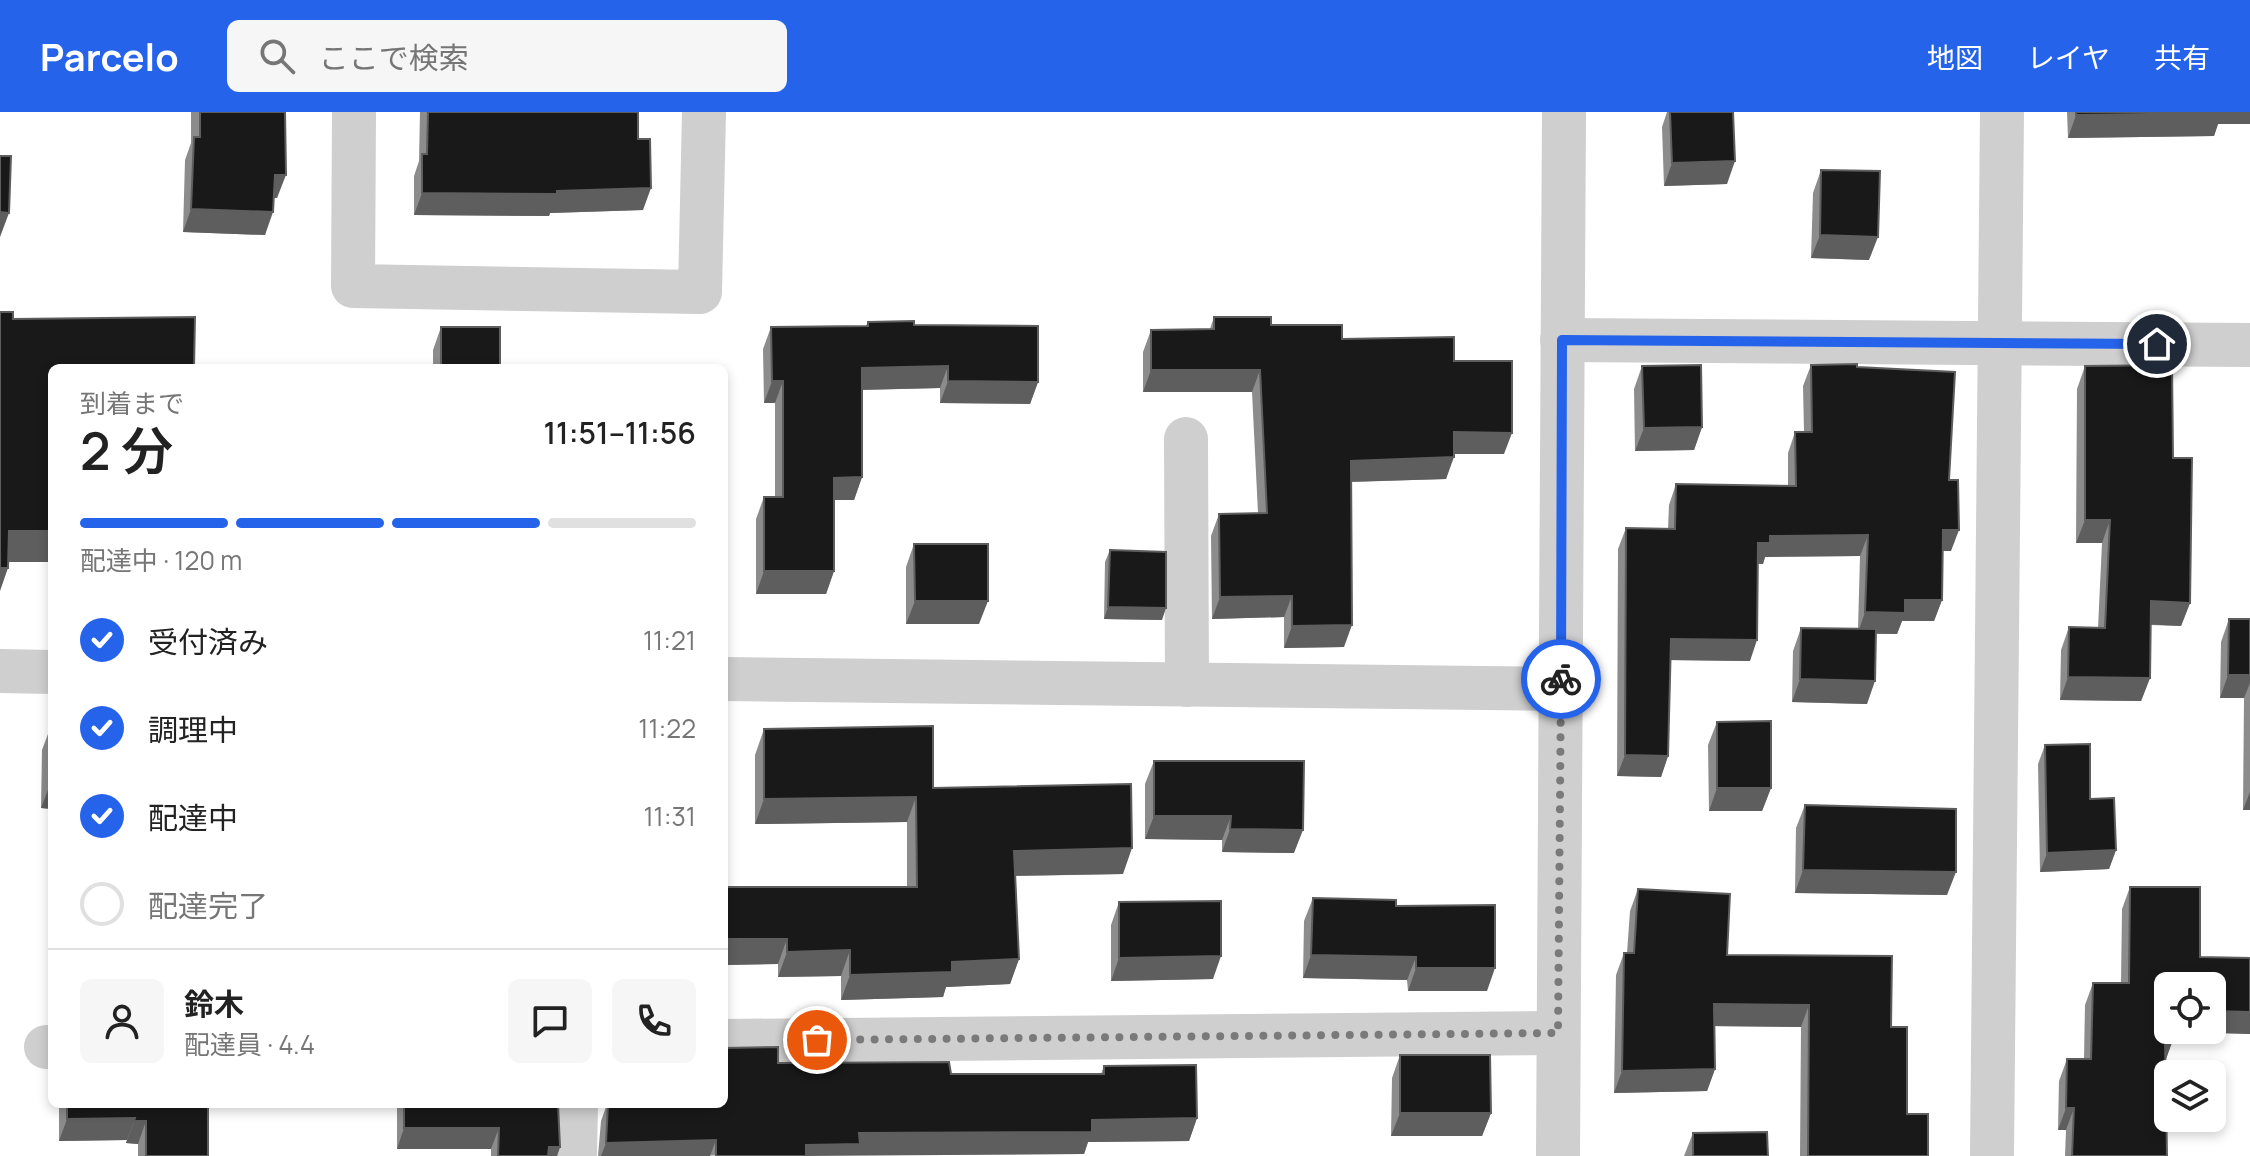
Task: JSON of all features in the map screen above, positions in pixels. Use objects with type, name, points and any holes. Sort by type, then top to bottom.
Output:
[{"type":"street","points":[[354,112],[353,286],[700,292],[704,112]]},
{"type":"street","points":[[1558,1156],[1564,112]]},
{"type":"street","points":[[1992,1156],[2002,112]]},
{"type":"street","points":[[1562,340],[2250,345]]},
{"type":"street","points":[[1186,439],[1187,685]]},
{"type":"street","points":[[0,671],[48,672]]},
{"type":"street","points":[[728,679],[1561,689]]},
{"type":"street","points":[[728,1041],[1558,1033]]},
{"type":"street","points":[[575,1156],[576,1108]]},
{"type":"building","points":[[200,112],[285,112],[286,175],[275,175],[273,212],[191,209],[194,137],[200,137]]},
{"type":"building","points":[[428,112],[638,112],[638,139],[650,139],[651,188],[557,191],[557,194],[422,193],[422,154],[427,154]]},
{"type":"building","points":[[1670,112],[1733,112],[1735,161],[1672,163]]},
{"type":"building","points":[[2076,112],[2222,112],[2222,113],[2076,115]]},
{"type":"building","points":[[0,156],[11,156],[9,213],[0,212]]},
{"type":"building","points":[[1821,170],[1880,171],[1878,237],[1820,235]]},
{"type":"building","points":[[0,312],[13,312],[13,319],[195,317],[194,364],[48,364],[48,531],[9,531],[8,568],[0,568]]},
{"type":"building","points":[[1214,317],[1271,317],[1271,325],[1342,325],[1342,339],[1454,337],[1454,361],[1512,361],[1512,433],[1454,432],[1454,457],[1351,461],[1352,625],[1292,626],[1292,596],[1220,597],[1219,514],[1267,513],[1260,370],[1151,370],[1151,330],[1214,329]]},
{"type":"building","points":[[914,321],[914,325],[1038,326],[1038,382],[948,381],[948,366],[862,368],[862,477],[834,478],[834,571],[764,571],[764,497],[783,497],[783,381],[772,381],[771,327],[868,326],[868,322]]},
{"type":"building","points":[[441,327],[500,327],[500,364],[441,364]]},
{"type":"building","points":[[1857,364],[1857,367],[1955,372],[1949,480],[1958,480],[1959,530],[1943,530],[1942,600],[1905,600],[1905,613],[1865,612],[1868,535],[1770,536],[1770,543],[1758,543],[1757,640],[1671,639],[1668,756],[1625,755],[1626,528],[1675,529],[1676,484],[1796,486],[1795,432],[1812,432],[1811,365]]},
{"type":"building","points":[[1701,365],[1702,427],[1644,428],[1642,366]]},
{"type":"building","points":[[2172,365],[2173,458],[2192,458],[2190,603],[2151,601],[2150,678],[2068,677],[2069,627],[2105,628],[2110,520],[2085,520],[2085,366]]},
{"type":"building","points":[[914,544],[988,544],[988,601],[915,601]]},
{"type":"building","points":[[1110,550],[1166,552],[1166,608],[1108,607]]},
{"type":"building","points":[[2229,619],[2250,619],[2250,675],[2228,675]]},
{"type":"building","points":[[1801,628],[1876,629],[1875,681],[1800,679]]},
{"type":"building","points":[[1771,721],[1771,788],[1717,788],[1717,722]]},
{"type":"building","points":[[933,726],[933,788],[1131,784],[1132,848],[1014,851],[1019,959],[952,962],[952,972],[850,975],[850,950],[787,952],[787,939],[728,939],[728,887],[917,887],[916,797],[764,799],[764,729]]},
{"type":"building","points":[[2090,744],[2090,799],[2114,798],[2116,850],[2047,853],[2045,745]]},
{"type":"building","points":[[1154,761],[1304,761],[1303,830],[1230,829],[1231,816],[1154,816]]},
{"type":"building","points":[[1805,805],[1956,809],[1956,872],[1803,870]]},
{"type":"building","points":[[2130,887],[2200,887],[2200,957],[2250,958],[2250,1012],[2226,1011],[2226,972],[2154,972],[2154,1044],[2165,1044],[2165,1060],[2154,1060],[2154,1132],[2167,1132],[2167,1156],[2072,1156],[2074,1108],[2066,1108],[2067,1059],[2091,1059],[2093,983],[2129,983]]},
{"type":"building","points":[[1638,889],[1730,894],[1727,955],[1892,956],[1891,1027],[1907,1027],[1907,1114],[1928,1114],[1928,1156],[1808,1156],[1809,1005],[1714,1004],[1715,1069],[1622,1071],[1624,953],[1634,953]]},
{"type":"building","points":[[1313,898],[1396,900],[1396,906],[1495,905],[1495,968],[1416,968],[1416,957],[1311,955]]},
{"type":"building","points":[[1221,901],[1221,956],[1119,958],[1119,902]]},
{"type":"building","points":[[778,1047],[778,1063],[949,1062],[951,1074],[1104,1074],[1104,1066],[1196,1065],[1197,1118],[1092,1120],[1092,1132],[859,1133],[860,1144],[806,1145],[806,1156],[716,1156],[716,1140],[606,1143],[608,1108],[728,1108],[728,1048]]},
{"type":"building","points":[[1400,1055],[1490,1055],[1491,1113],[1400,1113]]},
{"type":"building","points":[[67,1108],[208,1108],[208,1156],[146,1156],[146,1121],[134,1121],[135,1118],[67,1119]]},
{"type":"building","points":[[404,1108],[558,1108],[560,1147],[549,1147],[548,1156],[498,1156],[499,1128],[404,1128]]},
{"type":"building","points":[[1767,1132],[1768,1156],[1693,1156],[1693,1133]]},
{"type":"way so far","points":[[817,1040],[1558,1033],[1561,679]]},
{"type":"route","points":[[1561,679],[1562,340],[2157,344]]}]
